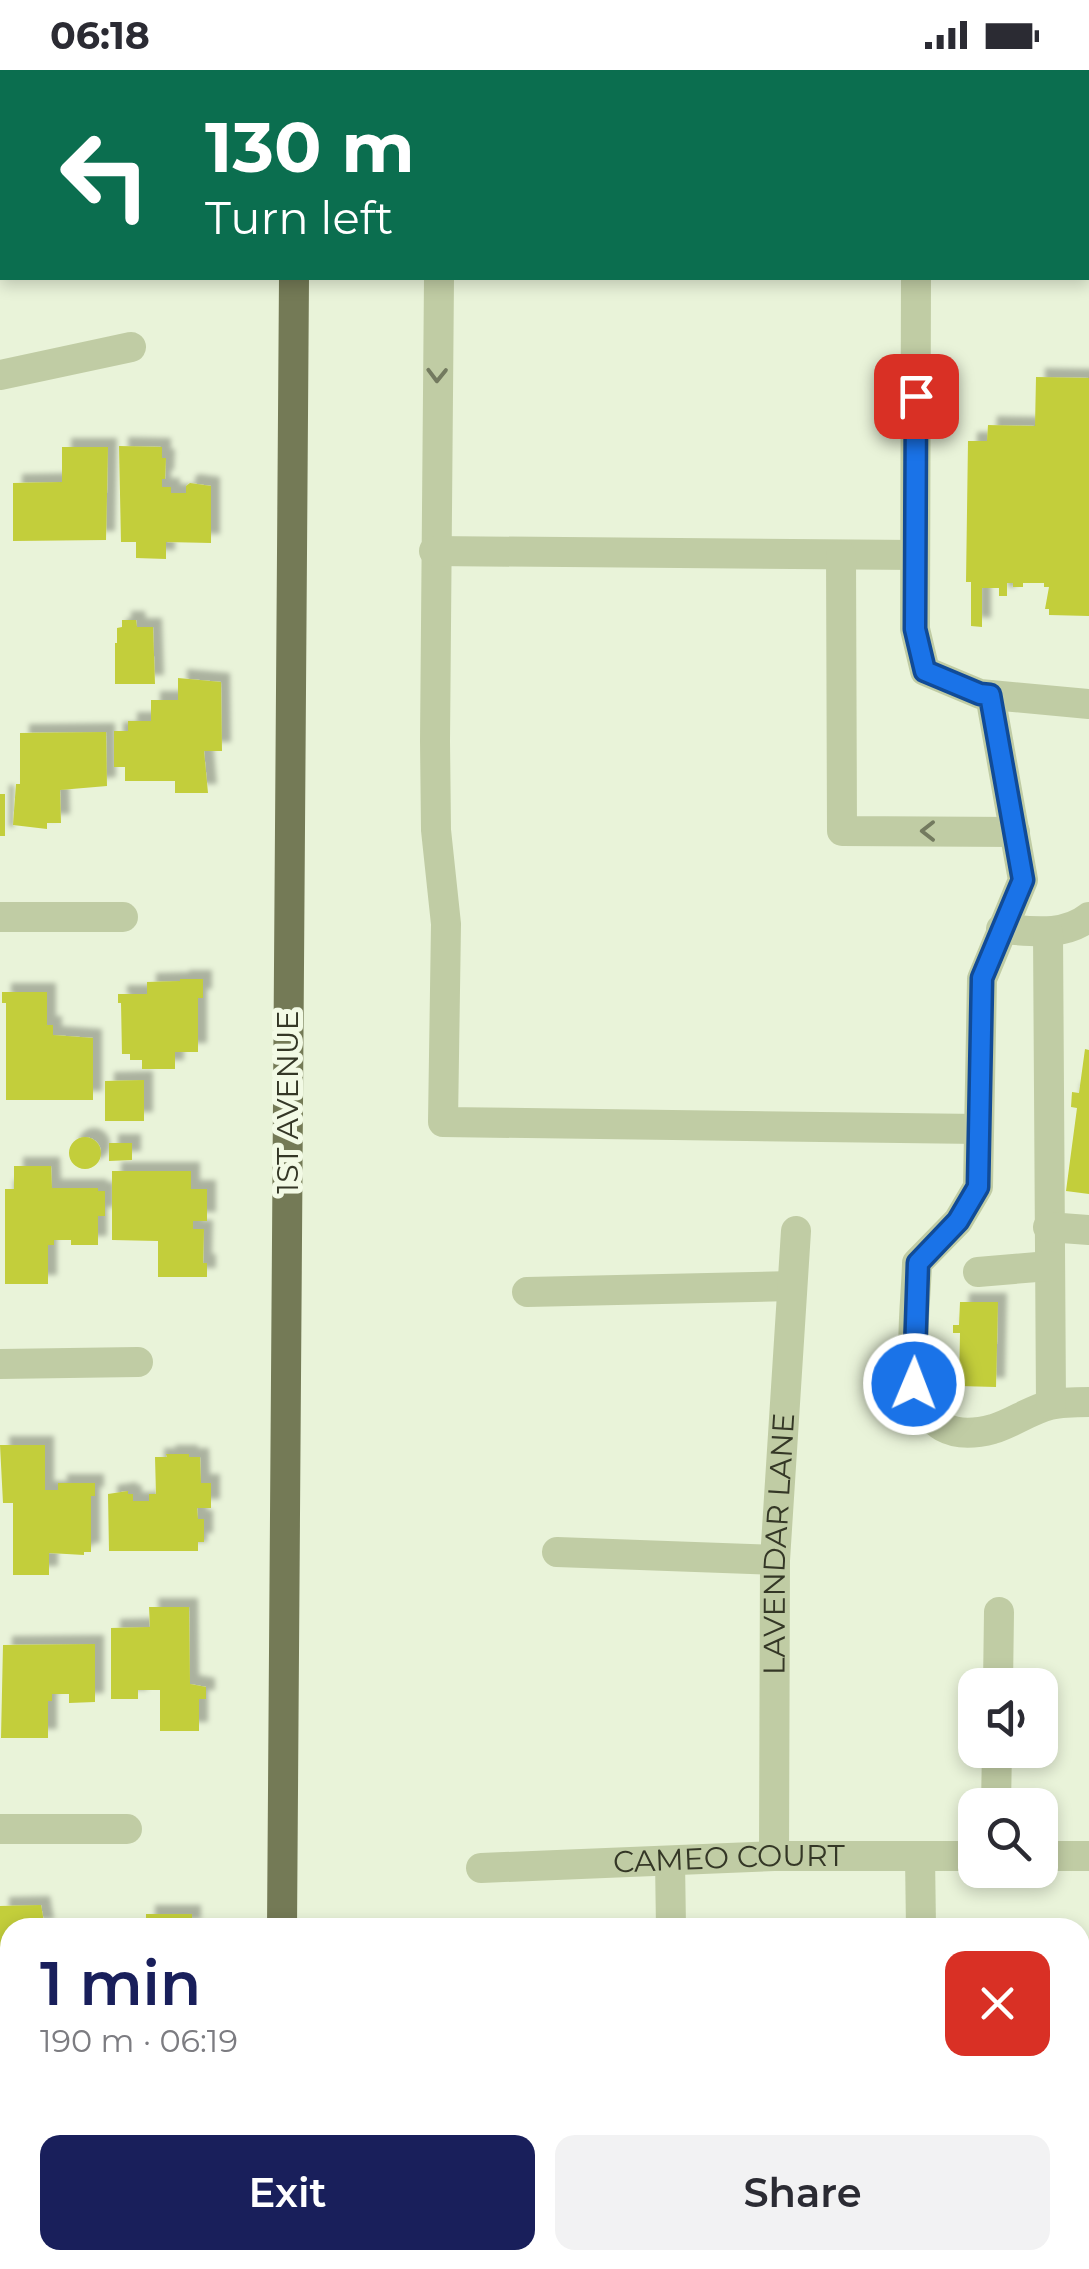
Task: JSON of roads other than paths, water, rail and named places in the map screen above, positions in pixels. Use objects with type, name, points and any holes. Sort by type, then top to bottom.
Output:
[{"type":"main road","name":"1ST AVENUE","points":[[282,1918],[294,280]]},
{"type":"street","points":[[439,280],[434,551],[436,830],[446,924],[443,1122],[979,1128]]},
{"type":"street","points":[[916,280],[915,629],[925,671],[980,694],[1089,704]]},
{"type":"street","points":[[0,375],[131,347]]},
{"type":"street","points":[[434,551],[915,555]]},
{"type":"street","points":[[841,554],[842,831],[1015,832]]},
{"type":"street","points":[[990,695],[1023,880],[982,978],[978,1187],[958,1221],[918,1263],[914,1384],[925,1413],[955,1432],[992,1429],[1050,1404],[1089,1402]]},
{"type":"street","points":[[0,917],[123,917]]},
{"type":"street","points":[[1001,929],[1048,932],[1078,926],[1089,917]]},
{"type":"street","points":[[1048,932],[1050,1404]]},
{"type":"street","points":[[1048,1227],[1089,1230]]},
{"type":"street","name":"LAVENDAR LANE","points":[[774,1856],[775,1560],[796,1231]]},
{"type":"street","points":[[978,1272],[1049,1266]]},
{"type":"street","points":[[527,1292],[792,1286]]},
{"type":"street","points":[[0,1364],[138,1362]]},
{"type":"street","points":[[557,1552],[775,1560]]},
{"type":"street","points":[[998,1668],[1000,1612]]},
{"type":"street","points":[[0,1829],[127,1829]]},
{"type":"street","name":"CAMEO COURT","points":[[481,1868],[774,1856],[958,1856]]},
{"type":"street","points":[[920,1856],[921,1918]]},
{"type":"street","points":[[1058,1856],[1089,1856]]},
{"type":"street","points":[[670,1861],[672,1918]]}]
